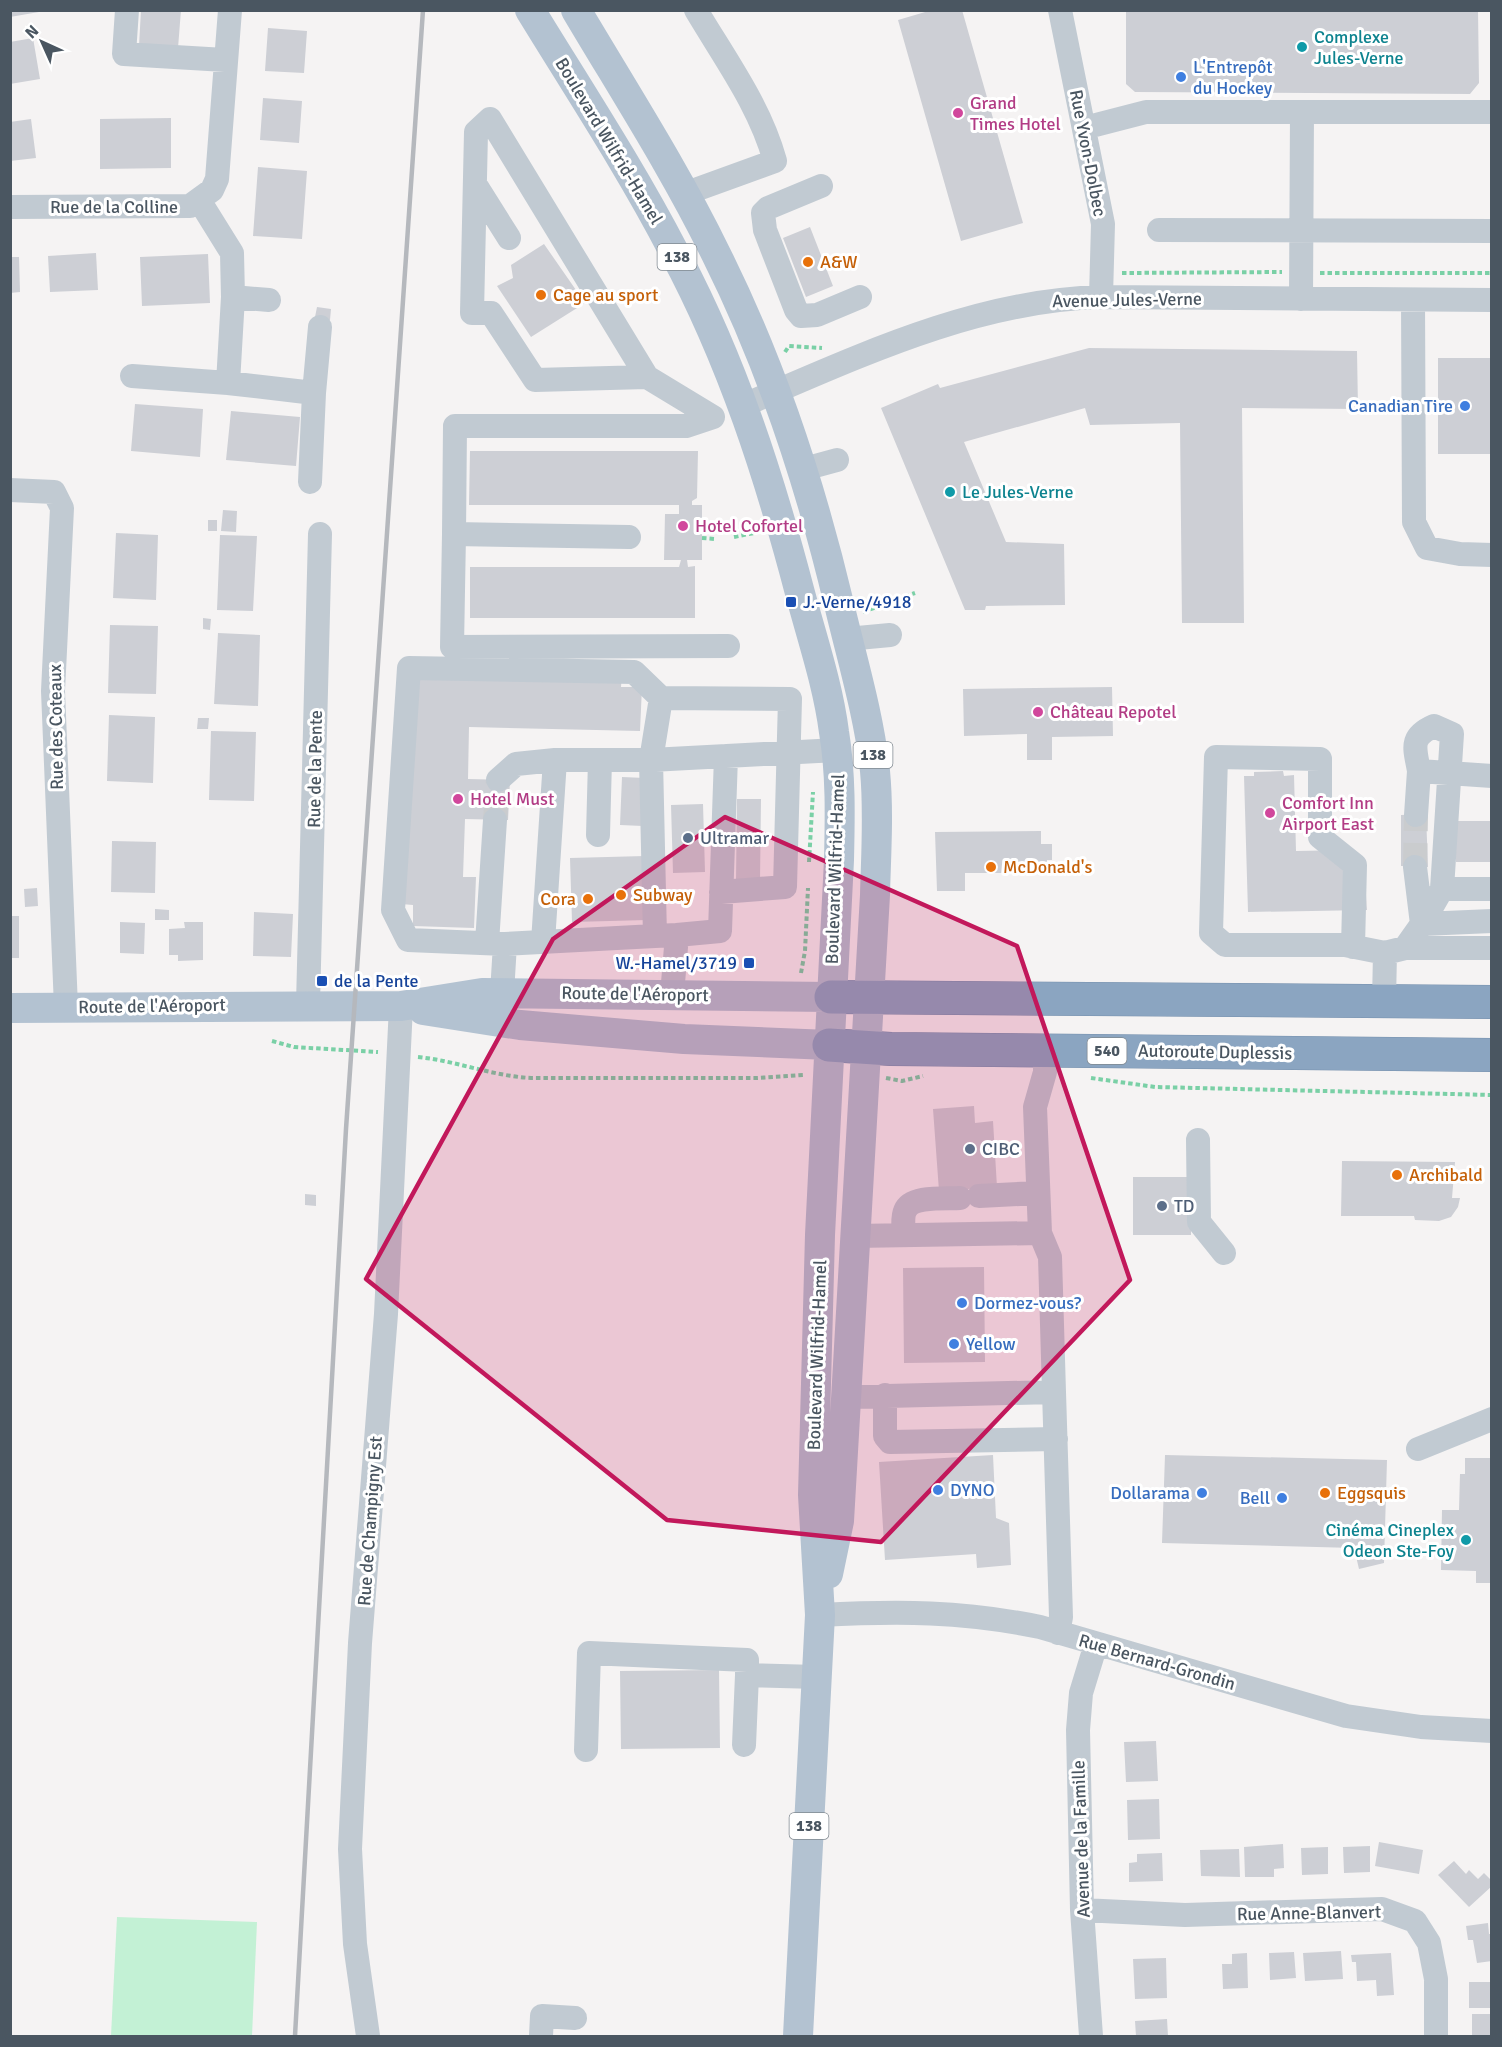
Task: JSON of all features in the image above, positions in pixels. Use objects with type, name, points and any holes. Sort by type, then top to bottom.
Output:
[{"type":"highway","name":"Route de l'Aéroport","points":[[831,997],[869,997]]},
{"type":"highway","points":[[869,997],[1491,1002]]},
{"type":"highway","name":"Route de l'Aéroport","points":[[829,1045],[866,1047]]},
{"type":"highway","name":"Autoroute Duplessis","points":[[866,1047],[1491,1055]]},
{"type":"main road","name":"Boulevard Wilfrid-Hamel","points":[[530,10],[675,253],[744,405],[783,526],[824,684],[837,750],[839,851],[829,1045],[813,1495],[820,1615],[798,2037]]},
{"type":"main road","name":"Boulevard Wilfrid-Hamel","points":[[576,10],[684,194],[733,288],[776,391],[819,519],[865,712],[875,774],[877,818],[869,997],[839,1521],[820,1615]]},
{"type":"main road","name":"Route de l'Aéroport","points":[[401,1006],[482,993],[831,997]]},
{"type":"main road","name":"Route de l'Aéroport","points":[[10,1008],[308,1004],[401,1006],[520,1025],[684,1039],[829,1045]]},
{"type":"street","points":[[127,10],[124,54],[225,60]]},
{"type":"street","name":"Rue de la Colline","points":[[10,207],[190,206],[212,190],[217,179],[230,10]]},
{"type":"street","points":[[684,194],[775,161],[770,140],[753,105],[696,10]]},
{"type":"street","name":"Rue Yvon-Dolbec","points":[[1060,10],[1103,224],[1101,297]]},
{"type":"street","points":[[1084,128],[1146,112],[1491,112]]},
{"type":"street","points":[[1301,300],[1302,112]]},
{"type":"street","points":[[647,377],[535,380],[491,313],[472,313],[476,132],[490,119],[647,377],[713,417],[686,426],[455,426],[452,647],[728,646]]},
{"type":"street","points":[[475,184],[509,238]]},
{"type":"street","points":[[821,186],[768,208],[763,213],[765,230],[801,316],[817,315],[860,297]]},
{"type":"street","points":[[199,200],[232,253],[233,297],[228,383]]},
{"type":"street","points":[[1159,230],[1491,231]]},
{"type":"street","points":[[233,297],[269,300]]},
{"type":"street","name":"Avenue Jules-Verne","points":[[744,405],[961,320],[1032,304],[1101,297],[1491,300]]},
{"type":"street","points":[[1413,300],[1414,522],[1426,548],[1460,554],[1491,555]]},
{"type":"street","points":[[310,482],[320,327]]},
{"type":"street","points":[[132,376],[228,383],[314,393]]},
{"type":"street","points":[[804,469],[837,460]]},
{"type":"street","name":"Rue des Coteaux","points":[[10,490],[54,492],[63,508],[53,691],[66,1008]]},
{"type":"street","name":"Rue de la Pente","points":[[308,1004],[320,534]]},
{"type":"street","points":[[454,534],[629,537]]},
{"type":"street","points":[[845,629],[890,635]]},
{"type":"street","points":[[721,892],[785,886],[790,699],[661,698],[634,672],[409,668],[393,910],[408,940],[496,944],[720,931],[721,892],[726,756]]},
{"type":"street","points":[[661,698],[651,760],[672,994]]},
{"type":"street","points":[[1384,1000],[1395,950],[1422,924],[1442,889],[1452,734],[1434,726],[1422,731],[1414,743],[1419,771],[1416,815]]},
{"type":"street","points":[[498,780],[516,764],[555,760],[651,760],[837,750]]},
{"type":"street","points":[[1353,947],[1355,865],[1320,837],[1320,759],[1215,757],[1211,933],[1225,945],[1395,950],[1491,948]]},
{"type":"street","points":[[543,942],[555,760]]},
{"type":"street","points":[[598,835],[600,760]]},
{"type":"street","points":[[1419,771],[1450,775],[1491,776]]},
{"type":"street","points":[[495,820],[496,944],[502,993]]},
{"type":"street","points":[[1415,867],[1422,924]]},
{"type":"street","points":[[1442,889],[1491,889]]},
{"type":"street","points":[[1422,924],[1491,921]]},
{"type":"street","name":"Rue de Champigny Est","points":[[368,2037],[355,1944],[350,1849],[360,1643],[386,1314],[401,1006]]},
{"type":"street","points":[[1044,1050],[1045,1072],[1035,1107],[1040,1233],[1050,1257],[1061,1617],[1058,1633]]},
{"type":"street","points":[[1198,1140],[1199,1222],[1224,1253]]},
{"type":"street","points":[[903,1235],[905,1211],[916,1201],[1038,1193]]},
{"type":"street","points":[[855,1236],[1040,1233]]},
{"type":"street","points":[[846,1396],[1054,1392]]},
{"type":"street","points":[[885,1395],[885,1436],[890,1442],[1056,1439]]},
{"type":"street","points":[[1418,1449],[1491,1419]]},
{"type":"street","name":"Rue Bernard-Grondin","points":[[820,1615],[948,1612],[1008,1621],[1058,1633],[1346,1716],[1421,1727],[1491,1731]]},
{"type":"street","name":"Avenue de la Famille","points":[[1090,2037],[1082,1910],[1078,1730],[1081,1693],[1096,1644]]},
{"type":"street","points":[[586,1750],[589,1653],[747,1660],[744,1745]]},
{"type":"street","points":[[747,1676],[817,1677]]},
{"type":"street","name":"Rue Anne-Blanvert","points":[[1082,1910],[1185,1915],[1382,1909],[1415,1921],[1429,1943],[1436,1979],[1436,2037]]},
{"type":"street","points":[[541,2037],[542,2016],[575,2018]]},
{"type":"path","points":[[1125,273],[1289,272]]},
{"type":"path","points":[[1314,273],[1491,273]]},
{"type":"path","points":[[734,537],[766,530]]},
{"type":"path","points":[[702,538],[715,539]]},
{"type":"path","points":[[845,629],[915,593]]},
{"type":"path","points":[[272,1041],[294,1047],[399,1054],[463,1063],[502,1076],[756,1078],[798,1075]]},
{"type":"path","points":[[1087,1077],[1155,1087],[1491,1095]]},
{"type":"highlighted area","points":[[725,817],[1017,946],[1130,1280],[881,1542],[667,1520],[366,1279],[553,939]]},
{"type":"green space","points":[[117,1917],[257,1922],[252,2036],[111,2036]]},
{"type":"building","points":[[10,10],[39,10],[39,12],[10,17]]},
{"type":"building","points":[[141,10],[181,10],[178,48],[139,46]]},
{"type":"building","name":"Grand Times Hotel","points":[[932,10],[962,10],[1023,223],[961,241],[898,20]]},
{"type":"building","name":"Complexe Jules-Verne","points":[[1126,10],[1478,10],[1479,83],[1470,94],[1135,92],[1126,84]]},
{"type":"building","points":[[268,28],[307,31],[304,73],[265,71]]},
{"type":"building","points":[[33,38],[40,79],[10,84],[10,42]]},
{"type":"building","points":[[263,98],[302,101],[299,143],[260,140]]},
{"type":"building","points":[[171,118],[171,168],[100,169],[100,119]]},
{"type":"building","points":[[31,119],[36,158],[10,161],[10,122]]},
{"type":"building","points":[[258,167],[307,171],[302,239],[253,236]]},
{"type":"building","name":"A&W","points":[[810,227],[833,286],[806,297],[783,238]]},
{"type":"building","name":"Cage au sport","points":[[544,244],[585,303],[531,337],[497,286],[513,278],[511,265]]},
{"type":"building","points":[[96,253],[98,290],[50,292],[48,256]]},
{"type":"building","points":[[208,254],[210,303],[142,306],[140,257]]},
{"type":"building","points":[[10,257],[19,257],[20,292],[10,293]]},
{"type":"building","points":[[317,307],[331,309],[330,320],[315,317]]},
{"type":"building","name":"Le Jules-Verne","points":[[1089,348],[1357,351],[1358,409],[1242,408],[1244,623],[1182,623],[1180,423],[1090,425],[1085,408],[964,442],[1006,542],[1064,544],[1065,605],[986,606],[985,610],[965,610],[881,408],[938,384],[940,388]]},
{"type":"building","name":"Canadian Tire","points":[[1438,358],[1492,358],[1492,454],[1438,454]]},
{"type":"building","points":[[135,404],[203,409],[200,457],[131,451]]},
{"type":"building","points":[[231,411],[300,417],[296,466],[226,460]]},
{"type":"building","name":"Hotel Cofortel","points":[[470,451],[698,451],[697,498],[692,501],[692,505],[702,505],[702,560],[687,560],[688,567],[695,566],[695,618],[470,618],[470,567],[679,567],[681,560],[664,560],[665,514],[679,514],[679,505],[469,505]]},
{"type":"building","points":[[223,510],[237,511],[236,532],[221,531]]},
{"type":"building","points":[[208,520],[217,520],[217,531],[208,531]]},
{"type":"building","points":[[116,533],[158,535],[156,600],[113,598]]},
{"type":"building","points":[[220,535],[257,536],[253,611],[217,610]]},
{"type":"building","points":[[203,618],[211,619],[210,630],[203,629]]},
{"type":"building","points":[[110,625],[158,626],[156,694],[108,693]]},
{"type":"building","points":[[218,633],[260,635],[258,706],[214,704]]},
{"type":"building","name":"Hotel Must","points":[[415,671],[622,674],[621,687],[642,687],[640,731],[469,727],[468,779],[510,780],[508,820],[465,819],[463,877],[476,877],[474,928],[413,926],[413,905],[401,904]]},
{"type":"building","name":"Château Repotel","points":[[1112,687],[1113,736],[1052,737],[1052,760],[1027,760],[1027,734],[964,736],[963,689]]},
{"type":"building","points":[[109,715],[155,717],[153,783],[107,781]]},
{"type":"building","points":[[198,718],[209,718],[208,729],[197,729]]},
{"type":"building","points":[[211,731],[256,732],[254,801],[209,800]]},
{"type":"building","name":"Comfort Inn Airport East","points":[[1283,771],[1284,776],[1294,775],[1296,851],[1348,850],[1365,879],[1367,910],[1248,912],[1244,776],[1254,776],[1254,772]]},
{"type":"building","points":[[622,777],[645,778],[643,826],[620,825]]},
{"type":"building","points":[[737,799],[761,799],[760,880],[736,880]]},
{"type":"building","name":"Ultramar","points":[[703,804],[705,872],[673,873],[671,805]]},
{"type":"building","points":[[1426,814],[1428,867],[1401,866],[1401,815]]},
{"type":"building","points":[[1456,821],[1492,821],[1492,862],[1456,862]]},
{"type":"building","name":"McDonald's","points":[[1041,831],[1041,844],[1052,844],[1052,860],[1047,860],[1046,873],[965,873],[965,891],[937,891],[935,832]]},
{"type":"building","points":[[112,841],[156,842],[155,893],[111,892]]},
{"type":"building","points":[[645,856],[647,920],[572,922],[570,858]]},
{"type":"building","points":[[37,888],[38,906],[25,907],[24,889]]},
{"type":"building","points":[[155,909],[169,910],[169,920],[155,920]]},
{"type":"building","points":[[254,912],[293,914],[291,957],[253,956]]},
{"type":"building","points":[[10,916],[19,916],[19,958],[10,958]]},
{"type":"building","points":[[120,922],[145,923],[144,954],[120,953]]},
{"type":"building","points":[[184,922],[203,922],[203,960],[178,961],[178,955],[169,955],[169,929],[185,928]]},
{"type":"building","points":[[974,1106],[975,1123],[993,1121],[997,1187],[939,1191],[933,1109]]},
{"type":"building","points":[[1342,1161],[1455,1162],[1452,1198],[1460,1198],[1458,1207],[1451,1217],[1439,1221],[1415,1220],[1414,1216],[1341,1216]]},
{"type":"building","name":"TD","points":[[1133,1177],[1191,1177],[1191,1235],[1133,1235]]},
{"type":"building","points":[[305,1194],[316,1195],[316,1206],[305,1205]]},
{"type":"building","points":[[984,1267],[985,1362],[904,1363],[903,1268]]},
{"type":"building","name":"DYNO","points":[[993,1455],[996,1518],[1009,1523],[1011,1565],[977,1568],[976,1554],[885,1560],[879,1462]]},
{"type":"building","points":[[1165,1455],[1387,1460],[1384,1563],[1359,1569],[1354,1548],[1162,1543]]},
{"type":"building","name":"Cinéma Cineplex Odeon Ste-Foy","points":[[1465,1458],[1492,1458],[1492,1583],[1476,1583],[1476,1571],[1441,1570],[1442,1510],[1459,1510],[1460,1474],[1465,1474]]},
{"type":"building","points":[[719,1670],[720,1748],[621,1749],[620,1671]]},
{"type":"building","points":[[1156,1741],[1158,1781],[1126,1782],[1124,1742]]},
{"type":"building","points":[[1159,1799],[1160,1839],[1128,1840],[1127,1800]]},
{"type":"building","points":[[1379,1842],[1423,1850],[1419,1874],[1375,1866]]},
{"type":"building","points":[[1283,1844],[1284,1868],[1274,1869],[1274,1877],[1245,1877],[1244,1847]]},
{"type":"building","points":[[1370,1846],[1370,1872],[1344,1873],[1343,1847]]},
{"type":"building","points":[[1328,1847],[1328,1874],[1302,1875],[1301,1848]]},
{"type":"building","points":[[1239,1849],[1240,1877],[1201,1876],[1200,1850]]},
{"type":"building","points":[[1162,1853],[1163,1881],[1129,1882],[1129,1863],[1137,1862],[1137,1854]]},
{"type":"building","points":[[1454,1861],[1466,1874],[1469,1870],[1478,1879],[1484,1873],[1492,1881],[1492,1886],[1469,1907],[1438,1875]]},
{"type":"building","points":[[1488,1923],[1489,1934],[1492,1934],[1492,1961],[1477,1963],[1473,1940],[1468,1940],[1466,1926]]},
{"type":"building","points":[[1341,1951],[1343,1979],[1305,1981],[1303,1953]]},
{"type":"building","points":[[1294,1952],[1296,1978],[1270,1980],[1269,1953]]},
{"type":"building","points":[[1247,1953],[1248,1988],[1223,1989],[1222,1964],[1232,1964],[1232,1954]]},
{"type":"building","points":[[1391,1953],[1394,1995],[1377,1996],[1376,1980],[1357,1981],[1356,1962],[1352,1962],[1351,1955]]},
{"type":"building","points":[[1166,1958],[1167,1998],[1135,1999],[1133,1959]]},
{"type":"building","points":[[1469,1982],[1492,1982],[1492,2008],[1469,2008]]},
{"type":"building","points":[[1472,2014],[1492,2014],[1492,2036],[1472,2036]]},
{"type":"building","points":[[1167,2019],[1168,2036],[1136,2036],[1135,2021]]},
{"type":"tunnel","points":[[495,820],[498,780]]},
{"type":"tunnel","points":[[1415,867],[1416,815]]},
{"type":"railway","points":[[295,2036],[346,1129],[423,10]]},
{"type":"place","name":"Complexe Jules-Verne","points":[[1302,47]]},
{"type":"place","name":"L'Entrepôt du Hockey","points":[[1181,77]]},
{"type":"place","name":"Grand Times Hotel","points":[[958,113]]},
{"type":"place","name":"A&W","points":[[808,262]]},
{"type":"place","name":"Cage au sport","points":[[541,295]]},
{"type":"place","name":"Canadian Tire","points":[[1465,406]]},
{"type":"place","name":"Le Jules-Verne","points":[[950,492]]},
{"type":"place","name":"Hotel Cofortel","points":[[683,526]]},
{"type":"place","name":"J.-Verne/4918","points":[[791,602]]},
{"type":"place","name":"Château Repotel","points":[[1038,712]]},
{"type":"place","name":"Hotel Must","points":[[458,799]]},
{"type":"place","name":"Comfort Inn Airport East","points":[[1270,813]]},
{"type":"place","name":"Ultramar","points":[[688,838]]},
{"type":"place","name":"McDonald's","points":[[991,867]]},
{"type":"place","name":"Subway","points":[[621,895]]},
{"type":"place","name":"Cora","points":[[588,899]]},
{"type":"place","name":"W.-Hamel/3719","points":[[749,963]]},
{"type":"place","name":"de la Pente","points":[[322,981]]},
{"type":"place","name":"CIBC","points":[[970,1149]]},
{"type":"place","name":"Archibald","points":[[1397,1175]]},
{"type":"place","name":"TD","points":[[1162,1206]]},
{"type":"place","name":"Dormez-vous?","points":[[962,1303]]},
{"type":"place","name":"Yellow","points":[[954,1344]]},
{"type":"place","name":"DYNO","points":[[938,1490]]},
{"type":"place","name":"Dollarama","points":[[1202,1493]]},
{"type":"place","name":"Eggsquis","points":[[1325,1493]]},
{"type":"place","name":"Bell","points":[[1282,1498]]},
{"type":"place","name":"Cinéma Cineplex Odeon Ste-Foy","points":[[1466,1540]]}]
